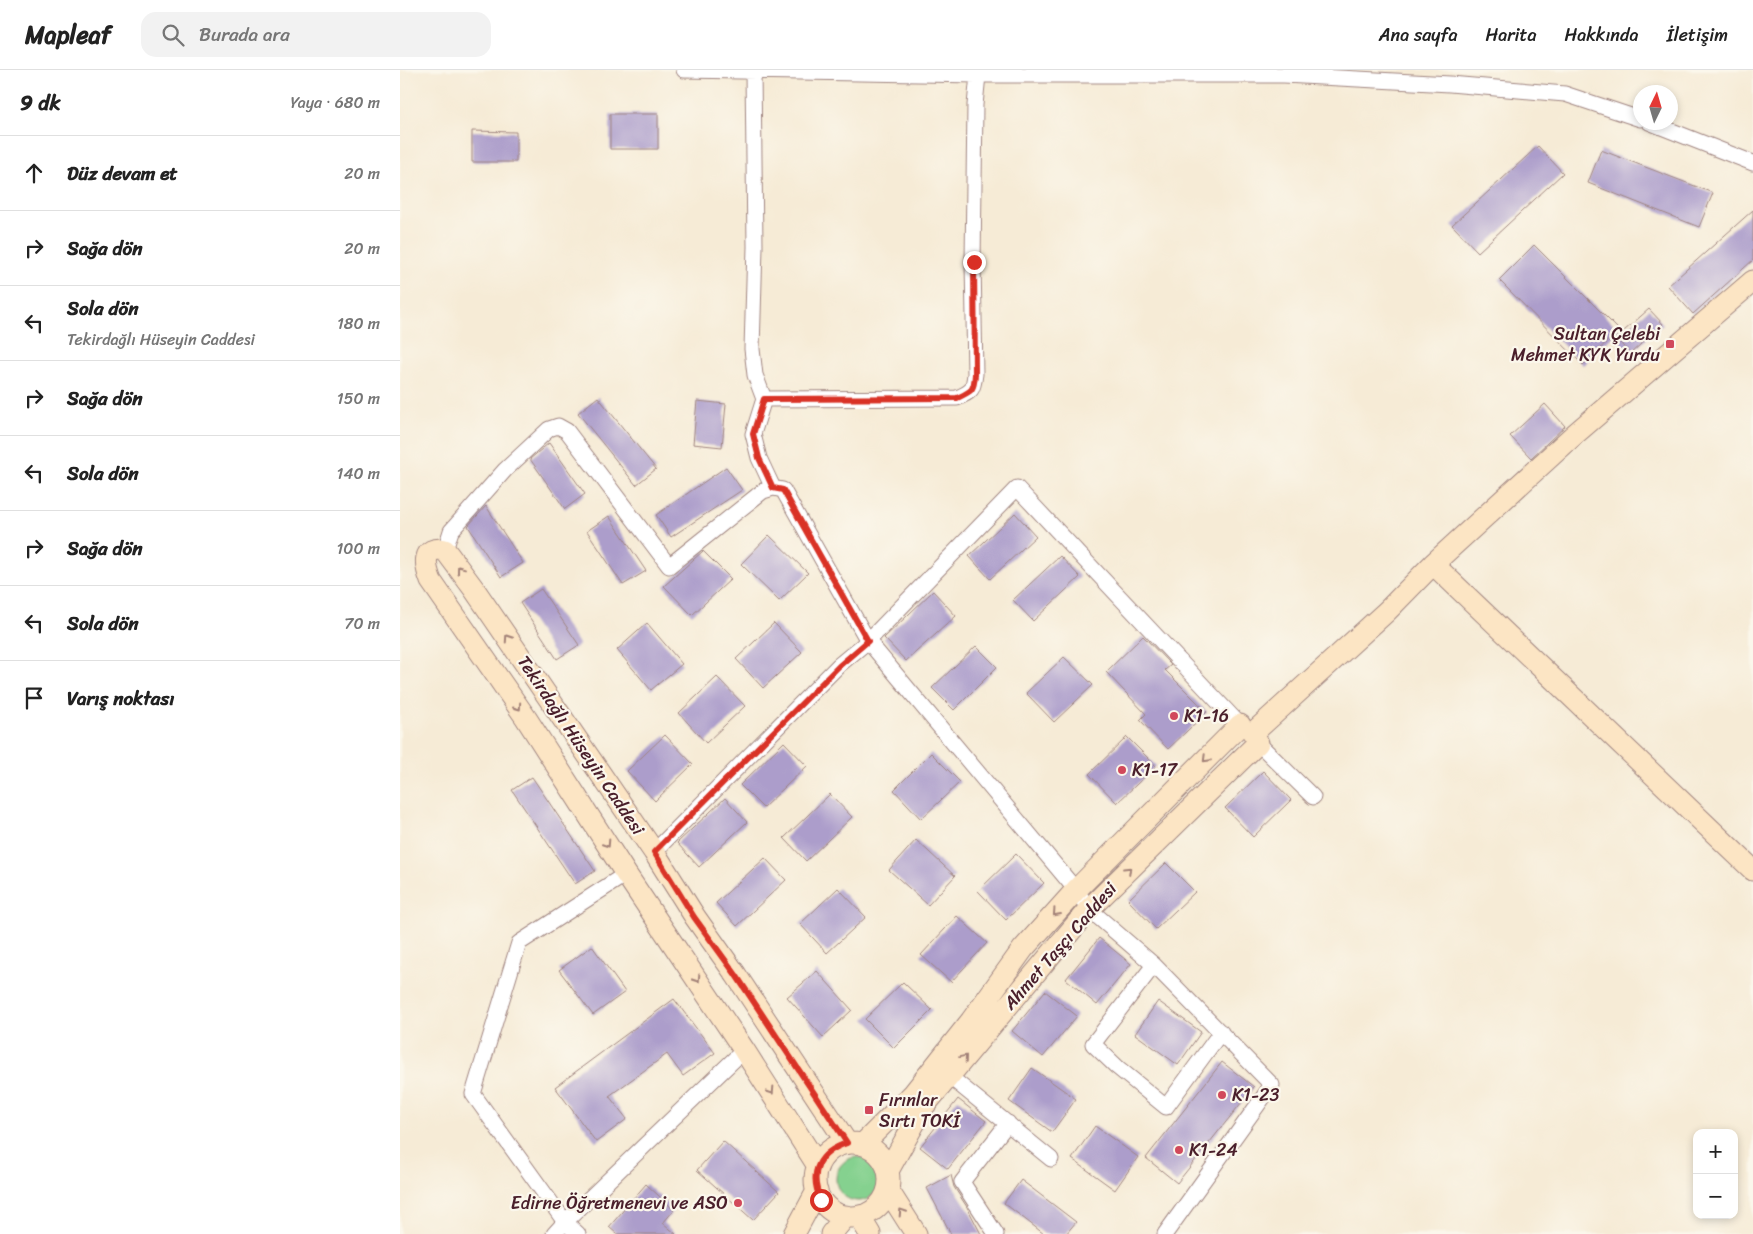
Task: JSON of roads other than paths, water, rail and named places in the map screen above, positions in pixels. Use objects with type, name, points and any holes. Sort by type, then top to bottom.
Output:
[{"type":"main road","points":[[1250,733],[1387,611],[1433,564],[1576,434],[1753,281]]},
{"type":"main road","points":[[445,550],[437,548],[431,550],[426,557],[425,568],[431,581],[526,718],[818,1166]]},
{"type":"main road","name":"Tekirdağlı Hüseyin Caddesi","points":[[445,550],[480,597],[654,852],[694,917],[855,1144]]},
{"type":"main road","points":[[1433,564],[1753,870]]},
{"type":"main road","name":"Ahmet Taşçı Caddesi","points":[[855,1144],[913,1094],[971,1021],[1023,949],[1076,890],[1250,733]]},
{"type":"main road","name":"Ahmet Taşçı Caddesi","points":[[888,1180],[924,1106],[1089,909],[1250,733]]},
{"type":"main road","points":[[888,1180],[884,1199],[877,1207],[869,1213],[853,1216],[836,1213],[828,1208],[821,1200],[817,1190],[816,1174],[818,1166],[825,1155],[835,1147],[855,1144],[874,1150],[883,1159],[888,1180],[916,1234]]},
{"type":"main road","points":[[794,1234],[817,1190]]},
{"type":"main road","points":[[832,1234],[853,1216]]},
{"type":"main road","points":[[853,1216],[870,1234]]},
{"type":"street","points":[[684,70],[978,75],[1284,75],[1450,84],[1565,94],[1633,117]]},
{"type":"street","points":[[753,71],[755,247],[752,349],[755,375],[764,399],[753,434],[759,458],[773,488]]},
{"type":"street","points":[[764,399],[957,398],[969,393],[974,387],[974,105],[978,75]]},
{"type":"street","points":[[1669,130],[1753,163]]},
{"type":"street","points":[[445,550],[451,531],[505,470],[549,429],[558,426],[568,432],[669,566],[763,491],[773,488],[783,490],[868,641],[1076,890],[1089,909],[1154,965],[1272,1085],[1165,1234]]},
{"type":"street","points":[[654,852],[839,666],[868,641],[1017,488],[1313,797]]},
{"type":"street","points":[[578,1234],[565,1222],[473,1094],[519,943],[626,874]]},
{"type":"street","points":[[1154,965],[1093,1044],[1116,1067],[1166,1107],[1221,1032]]},
{"type":"street","points":[[554,1234],[744,1050]]},
{"type":"street","points":[[949,1076],[1051,1159]]},
{"type":"street","points":[[996,1234],[962,1182],[1008,1123]]},
{"type":"place","name":"Sultan Çelebi Mehmet KYK Yurdu","points":[[1670,344]]},
{"type":"place","name":"K1-16","points":[[1174,716]]},
{"type":"place","name":"K1-17","points":[[1122,770]]},
{"type":"place","name":"K1-23","points":[[1222,1095]]},
{"type":"place","name":"Fırınlar Sırtı TOKİ","points":[[869,1110]]},
{"type":"place","name":"K1-24","points":[[1179,1150]]},
{"type":"place","name":"Edirne Öğretmenevi ve ASO","points":[[738,1203]]}]
